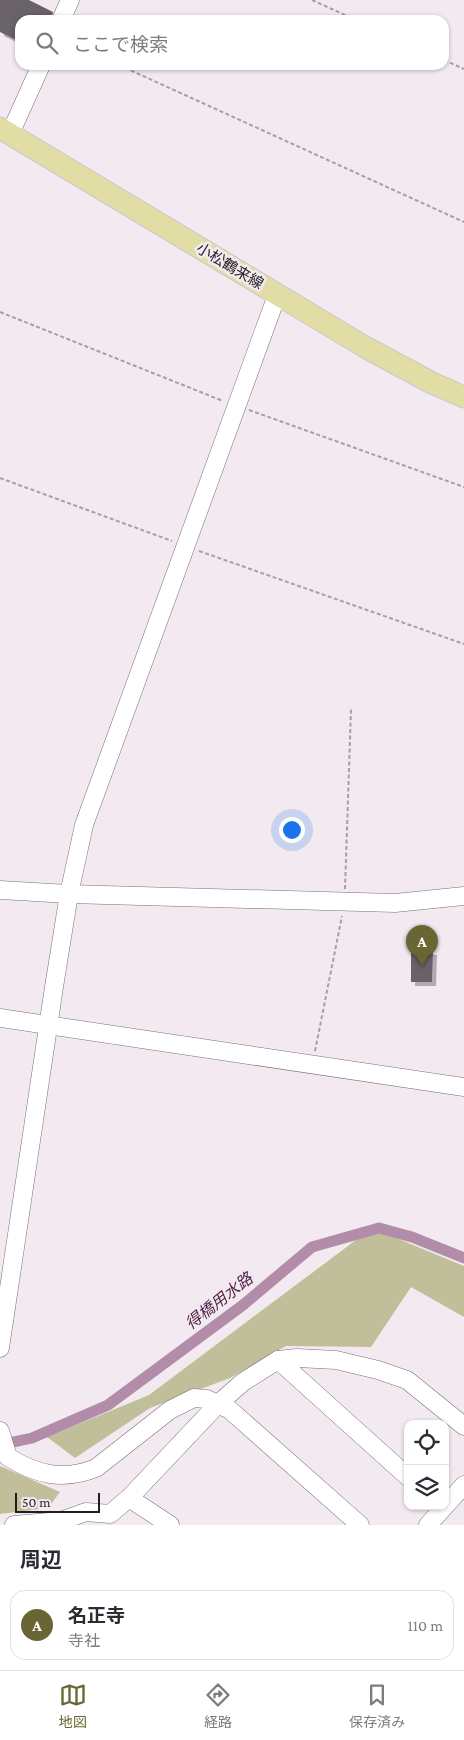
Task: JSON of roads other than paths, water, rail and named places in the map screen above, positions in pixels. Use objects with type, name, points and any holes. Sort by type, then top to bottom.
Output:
[{"type":"main road","name":"小松鶴来線","points":[[5,131],[365,347],[432,382],[464,396]]},
{"type":"street","points":[[63,15],[70,0]]},
{"type":"street","points":[[5,131],[38,70]]},
{"type":"street","points":[[0,1348],[69,894],[84,824],[277,295]]},
{"type":"street","points":[[0,890],[69,894],[396,902],[464,896]]},
{"type":"street","points":[[0,1018],[464,1087]]},
{"type":"street","points":[[14,1525],[61,1521],[86,1512],[110,1514],[129,1498],[218,1404],[243,1382],[278,1360],[297,1358],[336,1360],[363,1366],[407,1380],[464,1426]]},
{"type":"street","points":[[278,1360],[404,1473]]},
{"type":"street","points":[[1,1434],[8,1457],[25,1467],[47,1474],[81,1474],[96,1468],[170,1410],[194,1398],[208,1399],[230,1410],[253,1429],[360,1525]]},
{"type":"street","points":[[449,1501],[464,1486]]},
{"type":"street","points":[[129,1498],[170,1525]]},
{"type":"street","points":[[428,1525],[440,1510]]},
{"type":"waterway","name":"得橋用水路","points":[[0,1445],[32,1438],[108,1405],[243,1305],[312,1247],[379,1228],[412,1237],[464,1258]]},
{"type":"place","name":"名正寺","points":[[422,966]]}]
